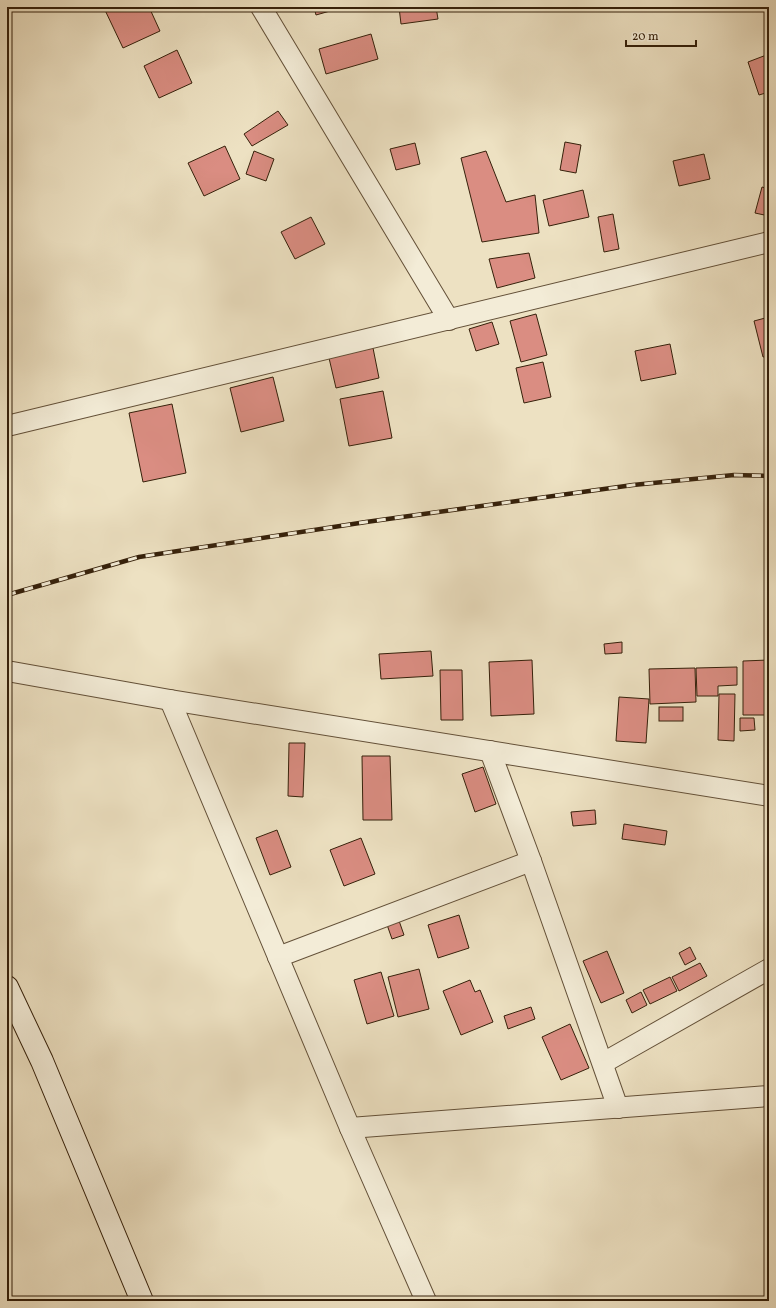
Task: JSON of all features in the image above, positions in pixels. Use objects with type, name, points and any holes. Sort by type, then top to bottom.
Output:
[{"type":"main road","points":[[7,987],[42,1061],[142,1301]]},
{"type":"street","points":[[261,7],[449,320]]},
{"type":"street","points":[[7,426],[769,242]]},
{"type":"street","points":[[7,671],[170,700],[769,796]]},
{"type":"street","points":[[170,700],[350,1128],[426,1301]]},
{"type":"street","points":[[490,751],[531,861],[618,1108]]},
{"type":"street","points":[[278,957],[531,861]]},
{"type":"street","points":[[603,1063],[769,969]]},
{"type":"street","points":[[350,1128],[769,1096]]},
{"type":"building","points":[[149,7],[160,31],[123,48],[104,8]]},
{"type":"building","points":[[314,7],[344,7],[316,15]]},
{"type":"building","points":[[399,7],[436,7],[438,19],[401,24]]},
{"type":"building","points":[[371,34],[378,59],[326,74],[319,49]]},
{"type":"building","points":[[177,50],[192,83],[159,98],[144,66]]},
{"type":"building","points":[[769,54],[769,92],[759,95],[748,62]]},
{"type":"building","points":[[278,111],[288,125],[252,146],[244,134]]},
{"type":"building","points":[[565,142],[581,145],[576,173],[560,170]]},
{"type":"building","points":[[415,143],[420,164],[396,170],[390,149]]},
{"type":"building","points":[[225,146],[240,179],[204,196],[188,163]]},
{"type":"building","points":[[254,151],[274,159],[266,181],[246,174]]},
{"type":"building","points":[[486,151],[506,202],[535,195],[539,233],[482,242],[461,158]]},
{"type":"building","points":[[704,154],[710,179],[679,186],[673,161]]},
{"type":"building","points":[[762,187],[769,189],[769,216],[755,213]]},
{"type":"building","points":[[583,190],[589,217],[549,226],[543,200]]},
{"type":"building","points":[[613,214],[619,249],[604,252],[598,217]]},
{"type":"building","points":[[311,217],[325,244],[295,259],[281,232]]},
{"type":"building","points":[[529,253],[535,278],[497,288],[489,259]]},
{"type":"building","points":[[536,314],[547,355],[521,362],[510,321]]},
{"type":"building","points":[[769,317],[769,356],[763,357],[754,321]]},
{"type":"building","points":[[492,322],[499,344],[476,351],[469,329]]},
{"type":"building","points":[[670,344],[676,374],[641,381],[635,351]]},
{"type":"building","points":[[373,348],[379,378],[336,388],[329,358]]},
{"type":"building","points":[[543,362],[551,397],[524,403],[516,368]]},
{"type":"building","points":[[273,377],[284,421],[241,432],[230,388]]},
{"type":"building","points":[[383,391],[392,438],[349,446],[340,399]]},
{"type":"building","points":[[172,404],[186,473],[143,482],[129,413]]},
{"type":"building","points":[[622,642],[622,653],[605,654],[604,644]]},
{"type":"building","points":[[431,651],[433,676],[381,679],[379,654]]},
{"type":"building","points":[[532,660],[534,714],[491,716],[489,662]]},
{"type":"building","points":[[769,660],[769,715],[743,715],[743,661]]},
{"type":"building","points":[[737,667],[737,685],[718,686],[718,696],[697,696],[696,668]]},
{"type":"building","points":[[695,668],[696,702],[650,704],[649,669]]},
{"type":"building","points":[[440,670],[462,670],[463,720],[441,720]]},
{"type":"building","points":[[719,694],[735,694],[734,741],[718,740]]},
{"type":"building","points":[[619,697],[649,699],[646,743],[616,741]]},
{"type":"building","points":[[659,707],[683,707],[683,721],[659,721]]},
{"type":"building","points":[[740,718],[754,718],[755,730],[740,731]]},
{"type":"building","points":[[289,743],[305,743],[303,797],[288,796]]},
{"type":"building","points":[[362,756],[390,756],[392,820],[363,820]]},
{"type":"building","points":[[483,767],[496,804],[475,812],[462,774]]},
{"type":"building","points":[[595,810],[596,824],[573,826],[571,812]]},
{"type":"building","points":[[624,824],[667,831],[665,845],[622,839]]},
{"type":"building","points":[[277,830],[291,867],[270,875],[256,838]]},
{"type":"building","points":[[361,838],[375,874],[344,886],[330,850]]},
{"type":"building","points":[[397,915],[404,935],[392,939],[385,919]]},
{"type":"building","points":[[459,915],[469,948],[438,958],[428,925]]},
{"type":"building","points":[[690,947],[696,959],[685,965],[679,953]]},
{"type":"building","points":[[607,951],[624,993],[601,1003],[583,961]]},
{"type":"building","points":[[700,963],[707,976],[679,991],[672,977]]},
{"type":"building","points":[[419,969],[429,1009],[398,1017],[388,977]]},
{"type":"building","points":[[381,972],[394,1016],[367,1024],[354,980]]},
{"type":"building","points":[[670,977],[677,991],[650,1004],[643,990]]},
{"type":"building","points":[[470,980],[475,992],[480,990],[493,1022],[461,1035],[443,991]]},
{"type":"building","points":[[641,992],[647,1005],[632,1013],[626,1000]]},
{"type":"building","points":[[531,1007],[535,1019],[508,1029],[504,1016]]},
{"type":"building","points":[[570,1024],[589,1068],[561,1080],[542,1037]]},
{"type":"railway","points":[[7,595],[139,557],[366,522],[633,485],[734,475],[769,476]]}]
